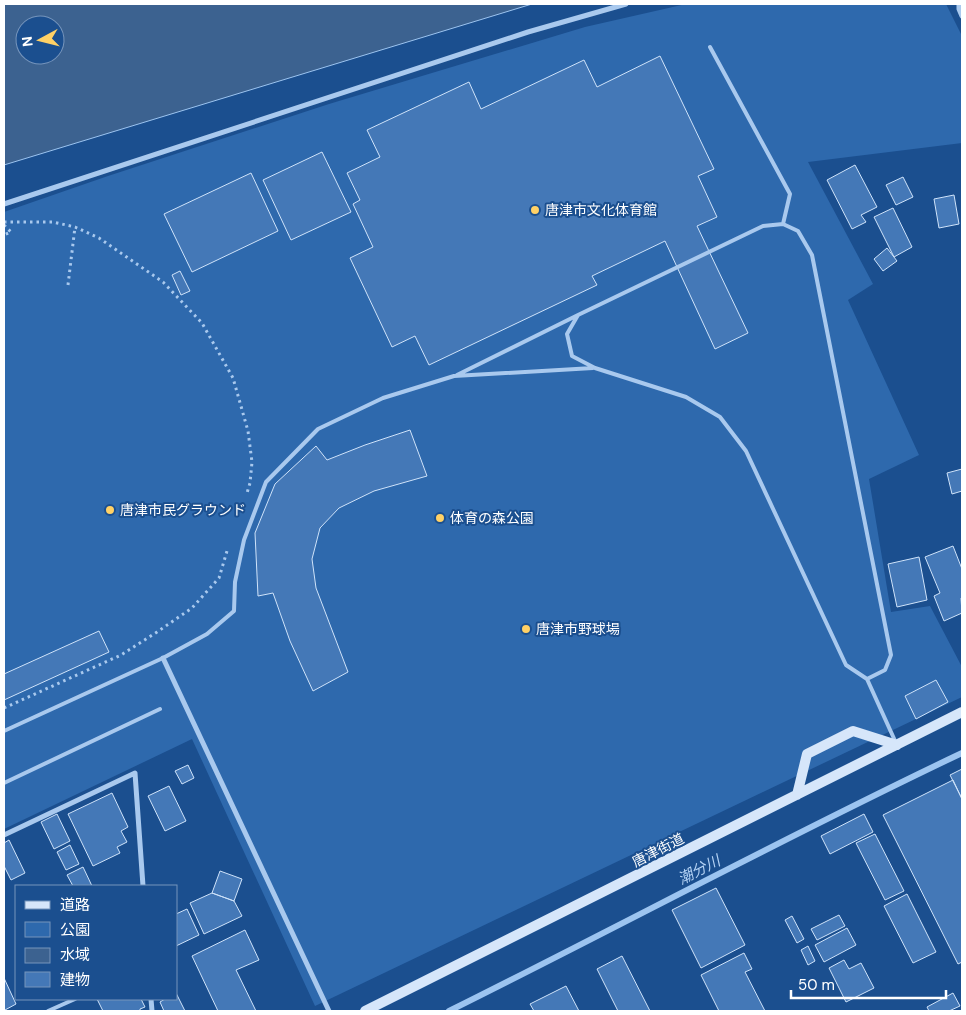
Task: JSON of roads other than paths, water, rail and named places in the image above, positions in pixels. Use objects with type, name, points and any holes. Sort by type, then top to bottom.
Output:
[{"type":"street","points":[[4,204],[528,32],[626,4]]},
{"type":"street","points":[[959,4],[962,16]]},
{"type":"street","points":[[163,658],[330,1011]]},
{"type":"street","name":"唐津街道","points":[[365,1011],[962,712]]},
{"type":"street","points":[[797,795],[807,754],[853,731],[897,745]]},
{"type":"street","points":[[4,835],[135,773],[143,885]]},
{"type":"lane","points":[[710,47],[790,194],[783,224]]},
{"type":"lane","points":[[4,731],[163,658],[207,634],[234,611],[235,582],[244,540],[266,482],[318,429],[383,398],[454,376],[763,226],[783,224],[798,231],[812,255],[891,655],[885,670],[867,679]]},
{"type":"lane","points":[[578,315],[567,334],[572,356],[595,368],[686,397],[720,417],[746,451],[846,665],[867,679],[897,745]]},
{"type":"lane","points":[[454,376],[595,368]]},
{"type":"lane","points":[[4,783],[160,709]]},
{"type":"lane","points":[[48,1011],[73,1000]]},
{"type":"water","points":[[4,4],[532,4],[4,165]]},
{"type":"waterway","name":"潮分川","points":[[449,1011],[833,816],[962,753]]},
{"type":"place","name":"唐津市文化体育館","points":[[535,210]]},
{"type":"place","name":"唐津市民グラウンド","points":[[110,510]]},
{"type":"place","name":"体育の森公園","points":[[440,518]]},
{"type":"place","name":"唐津市野球場","points":[[526,629]]}]
